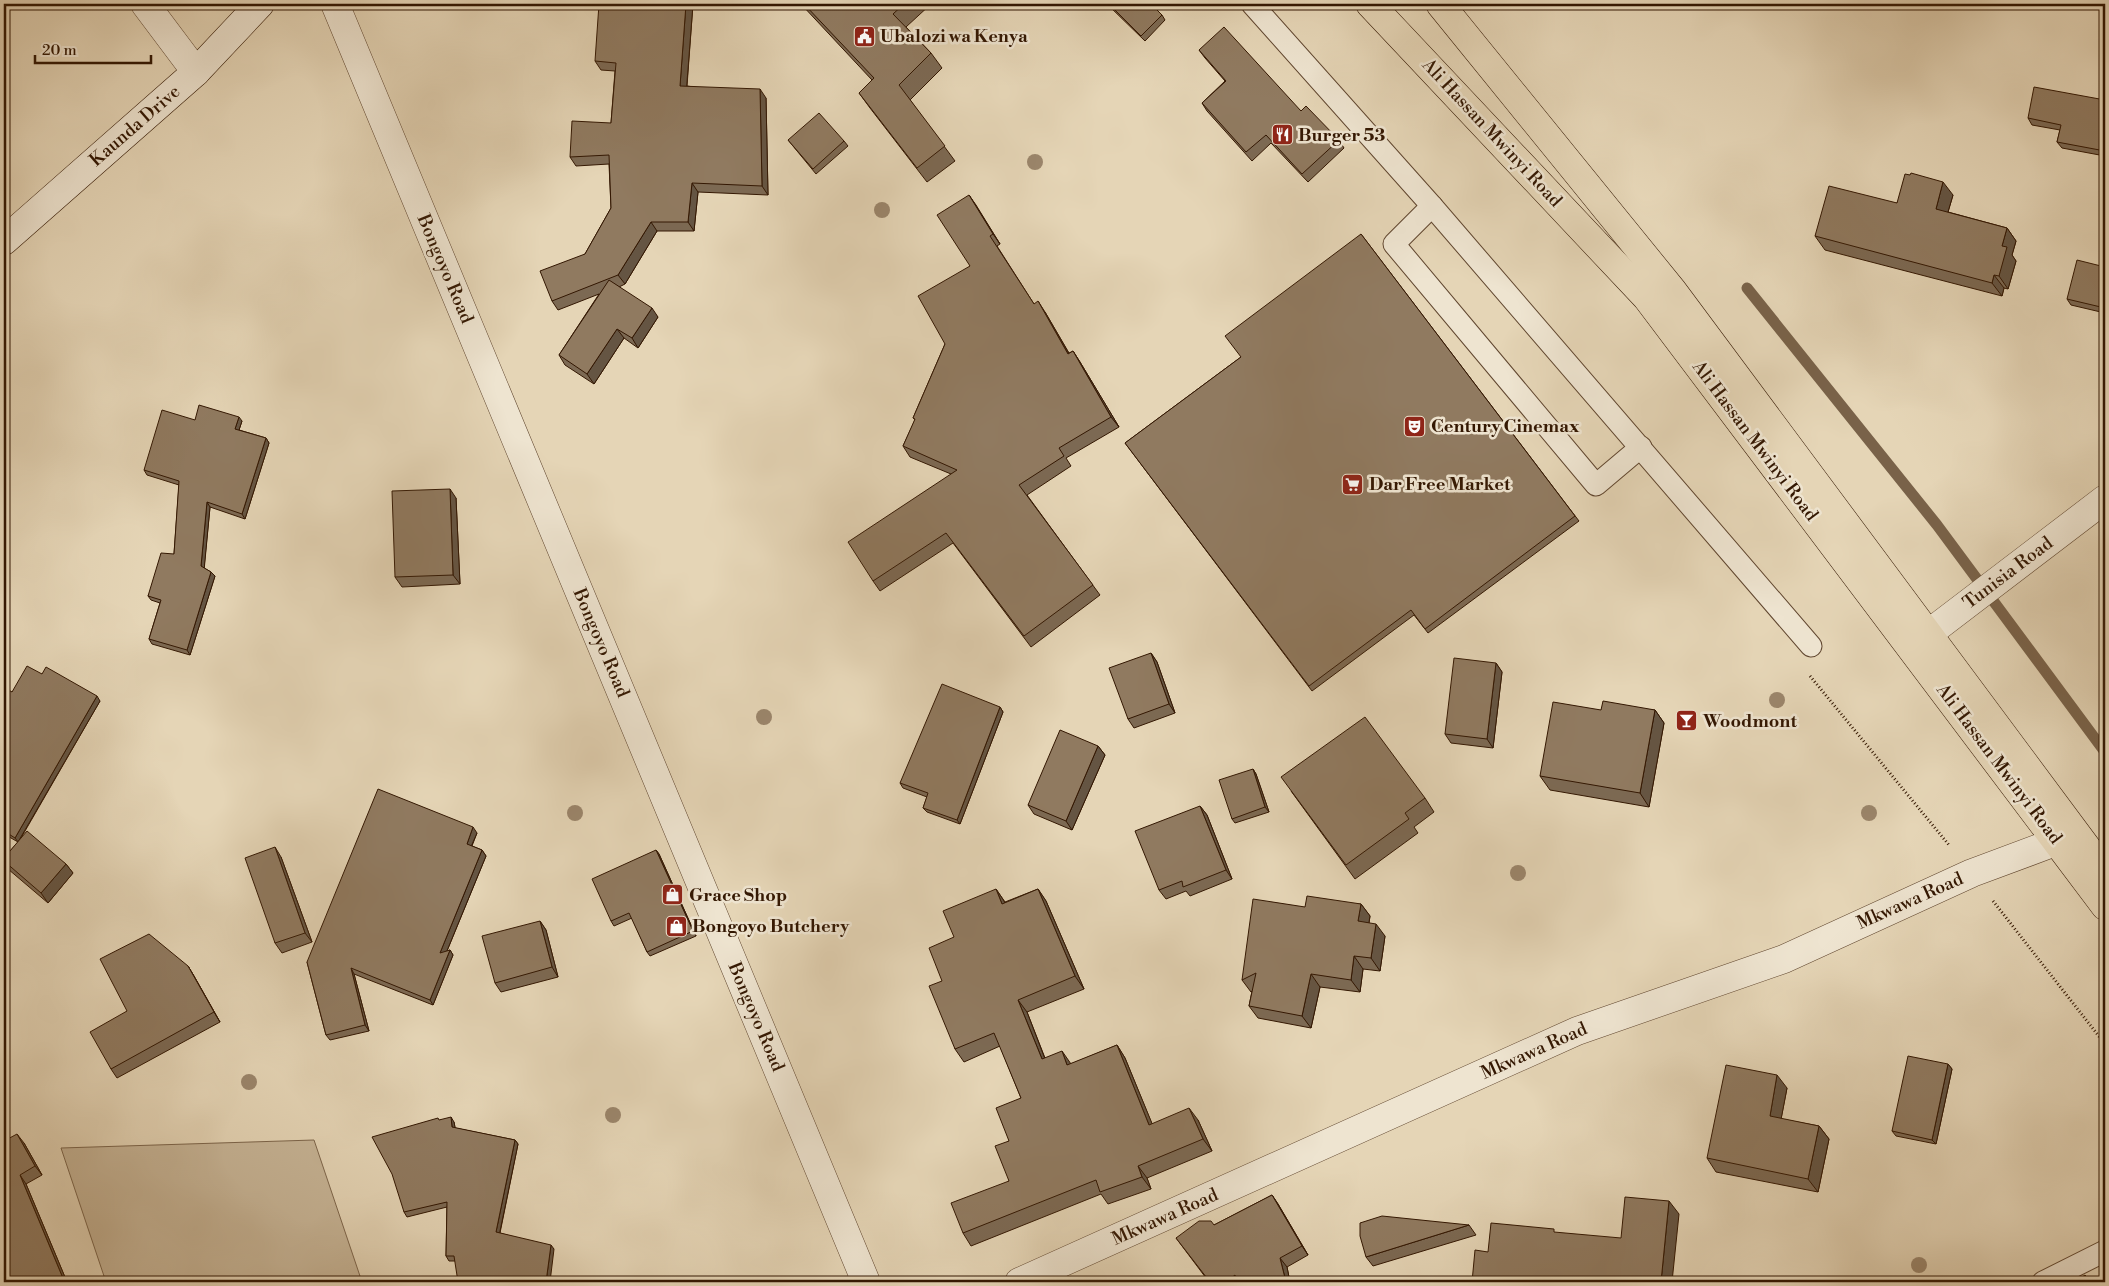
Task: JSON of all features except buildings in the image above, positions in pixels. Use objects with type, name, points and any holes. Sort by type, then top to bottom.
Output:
[{"type":"highway","name":"Ali Hassan Mwinyi Road","points":[[1370,4],[1647,298],[2105,872]]},
{"type":"highway","name":"Ali Hassan Mwinyi Road","points":[[1440,4],[1673,291],[2105,906]]},
{"type":"street","points":[[145,4],[196,72]]},
{"type":"street","name":"Kaunda Drive","points":[[4,241],[196,72],[260,4]]},
{"type":"street","name":"Bongoyo Road","points":[[335,4],[866,1282]]},
{"type":"street","name":"Tunisia Road","points":[[1919,640],[2105,499]]},
{"type":"street","name":"Mkwawa Road","points":[[1019,1282],[1577,1031],[1784,959],[1972,873],[2058,841]]},
{"type":"lane","points":[[1252,4],[1432,206],[1812,646]]},
{"type":"lane","points":[[1432,206],[1394,244],[1596,485],[1641,447]]},
{"type":"lane","points":[[2044,1282],[2105,1251]]},
{"type":"shaded area","points":[[314,1140],[362,1282],[106,1282],[61,1148]]},
{"type":"waterway","points":[[1747,288],[1937,525],[2105,752]]},
{"type":"place","name":"Ubalozi wa Kenya","points":[[864,36]]},
{"type":"place","name":"Burger 53","points":[[1282,135]]},
{"type":"place","name":"Century Cinemax","points":[[1415,426]]},
{"type":"place","name":"Dar Free Market","points":[[1353,484]]},
{"type":"place","name":"Woodmont","points":[[1687,721]]},
{"type":"place","name":"Grace Shop","points":[[673,895]]},
{"type":"place","name":"Bongoyo Butchery","points":[[676,926]]}]
